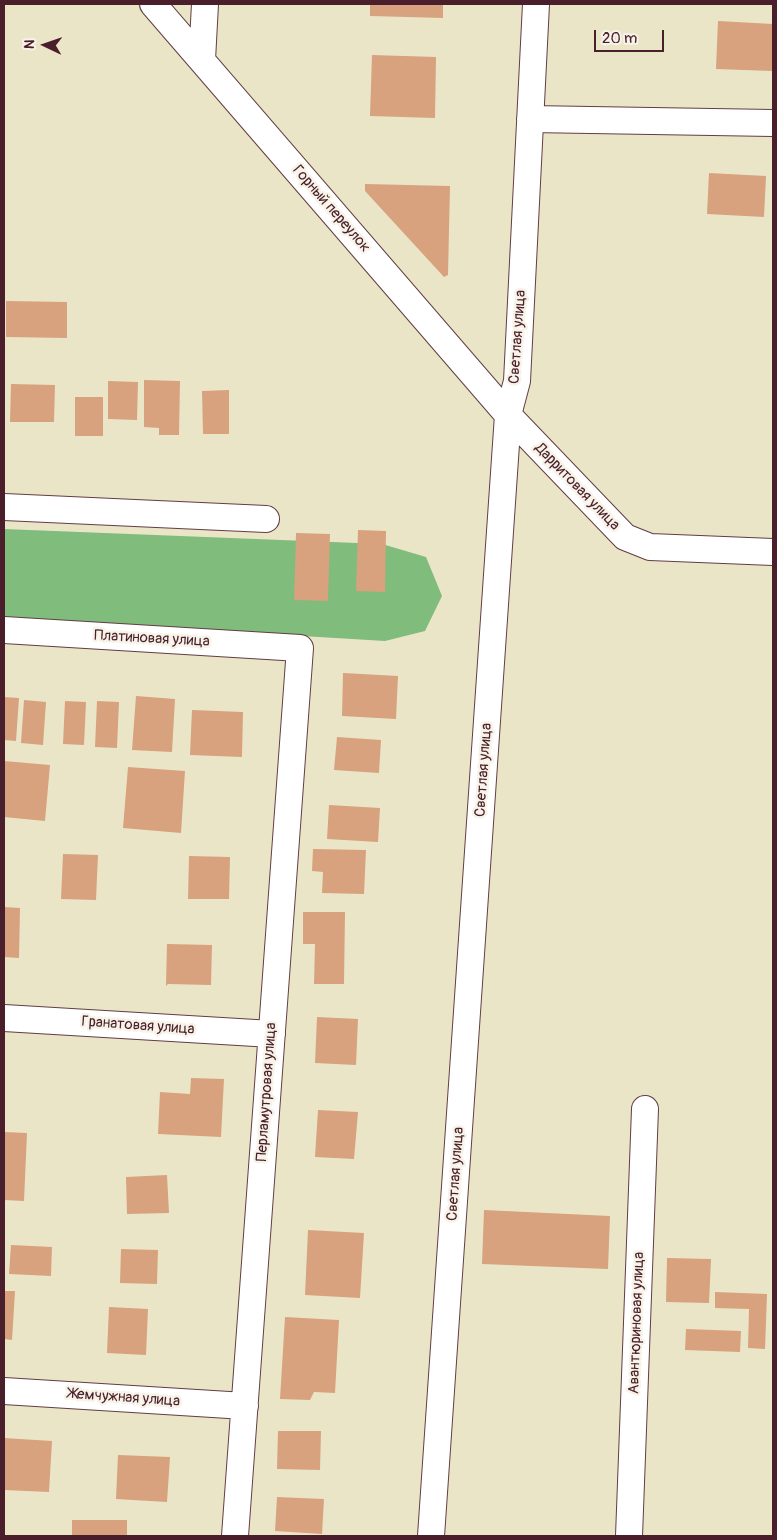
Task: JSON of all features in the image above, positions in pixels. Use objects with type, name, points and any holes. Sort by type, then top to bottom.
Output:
[{"type":"street","name":"Горный переулок","points":[[153,4],[508,415]]},
{"type":"street","points":[[202,60],[205,4]]},
{"type":"street","name":"Светлая улица","points":[[431,1536],[508,415],[517,381],[536,4]]},
{"type":"street","points":[[530,118],[773,123]]},
{"type":"street","name":"Дарритовая улица","points":[[508,415],[625,537],[650,547],[773,552]]},
{"type":"street","points":[[4,507],[266,519]]},
{"type":"street","name":"Платиновая улица","points":[[4,630],[300,648]]},
{"type":"street","name":"Перламутровая улица","points":[[235,1536],[300,648]]},
{"type":"street","name":"Гранатовая улица","points":[[4,1018],[272,1034]]},
{"type":"street","name":"Авантюриновая улица","points":[[629,1536],[645,1109]]},
{"type":"street","name":"Жемчужная улица","points":[[4,1390],[245,1406]]},
{"type":"green space","points":[[4,529],[382,544],[426,557],[442,596],[425,631],[385,641],[4,618]]},
{"type":"building","points":[[370,4],[443,4],[443,18],[370,16]]},
{"type":"building","points":[[718,21],[773,24],[772,71],[716,69]]},
{"type":"building","points":[[372,55],[436,57],[435,118],[370,116]]},
{"type":"building","points":[[709,173],[766,176],[764,217],[707,214]]},
{"type":"building","points":[[365,184],[450,186],[448,275],[444,277],[365,191]]},
{"type":"building","points":[[6,301],[67,302],[67,338],[6,337]]},
{"type":"building","points":[[144,380],[180,381],[179,435],[159,435],[159,428],[144,427]]},
{"type":"building","points":[[108,381],[138,382],[137,420],[108,419]]},
{"type":"building","points":[[11,384],[55,385],[54,422],[10,422]]},
{"type":"building","points":[[229,390],[229,434],[203,434],[202,391]]},
{"type":"building","points":[[75,397],[103,397],[103,436],[75,436]]},
{"type":"building","points":[[358,530],[386,531],[385,592],[356,591]]},
{"type":"building","points":[[296,533],[330,534],[328,601],[294,600]]},
{"type":"building","points":[[343,673],[398,676],[396,719],[342,716]]},
{"type":"building","points":[[136,696],[175,699],[172,752],[132,750]]},
{"type":"building","points":[[4,697],[19,698],[16,741],[4,740]]},
{"type":"building","points":[[24,700],[46,702],[43,745],[21,743]]},
{"type":"building","points":[[65,701],[86,702],[84,745],[63,744]]},
{"type":"building","points":[[97,701],[119,702],[117,748],[95,747]]},
{"type":"building","points":[[192,710],[243,712],[242,757],[190,755]]},
{"type":"building","points":[[337,737],[381,740],[379,773],[334,770]]},
{"type":"building","points":[[4,761],[50,765],[45,821],[4,817]]},
{"type":"building","points":[[128,767],[185,771],[181,833],[123,828]]},
{"type":"building","points":[[329,805],[380,808],[378,842],[327,839]]},
{"type":"building","points":[[313,849],[366,850],[364,894],[322,893],[323,872],[312,871]]},
{"type":"building","points":[[63,854],[98,855],[96,900],[61,899]]},
{"type":"building","points":[[189,856],[230,857],[229,899],[188,899]]},
{"type":"building","points":[[4,907],[20,908],[19,958],[4,957]]},
{"type":"building","points":[[303,912],[345,912],[344,984],[314,984],[315,944],[303,944]]},
{"type":"building","points":[[167,944],[212,945],[211,985],[168,984],[166,986]]},
{"type":"building","points":[[317,1017],[358,1019],[356,1065],[315,1063]]},
{"type":"building","points":[[191,1078],[224,1079],[221,1137],[158,1134],[160,1092],[190,1094]]},
{"type":"building","points":[[318,1110],[358,1112],[354,1159],[315,1157]]},
{"type":"building","points":[[4,1132],[27,1133],[24,1201],[4,1200]]},
{"type":"building","points":[[167,1175],[169,1213],[127,1214],[126,1177]]},
{"type":"building","points":[[484,1210],[610,1216],[608,1269],[482,1264]]},
{"type":"building","points":[[308,1230],[364,1233],[360,1298],[305,1295]]},
{"type":"building","points":[[11,1245],[52,1247],[51,1276],[9,1274]]},
{"type":"building","points":[[121,1249],[158,1250],[157,1284],[120,1283]]},
{"type":"building","points":[[667,1258],[711,1259],[709,1303],[666,1302]]},
{"type":"building","points":[[4,1291],[15,1291],[12,1340],[4,1339]]},
{"type":"building","points":[[715,1292],[767,1294],[765,1349],[748,1348],[749,1309],[715,1308]]},
{"type":"building","points":[[109,1307],[148,1309],[146,1355],[107,1353]]},
{"type":"building","points":[[285,1317],[339,1320],[335,1393],[314,1392],[310,1400],[280,1399]]},
{"type":"building","points":[[686,1329],[741,1331],[740,1352],[685,1350]]},
{"type":"building","points":[[278,1431],[321,1431],[320,1470],[277,1469]]},
{"type":"building","points":[[4,1438],[52,1441],[49,1492],[4,1490]]},
{"type":"building","points":[[118,1455],[170,1457],[167,1502],[116,1499]]},
{"type":"building","points":[[277,1497],[324,1499],[322,1534],[275,1531]]},
{"type":"building","points":[[72,1520],[127,1520],[127,1536],[72,1536]]}]
